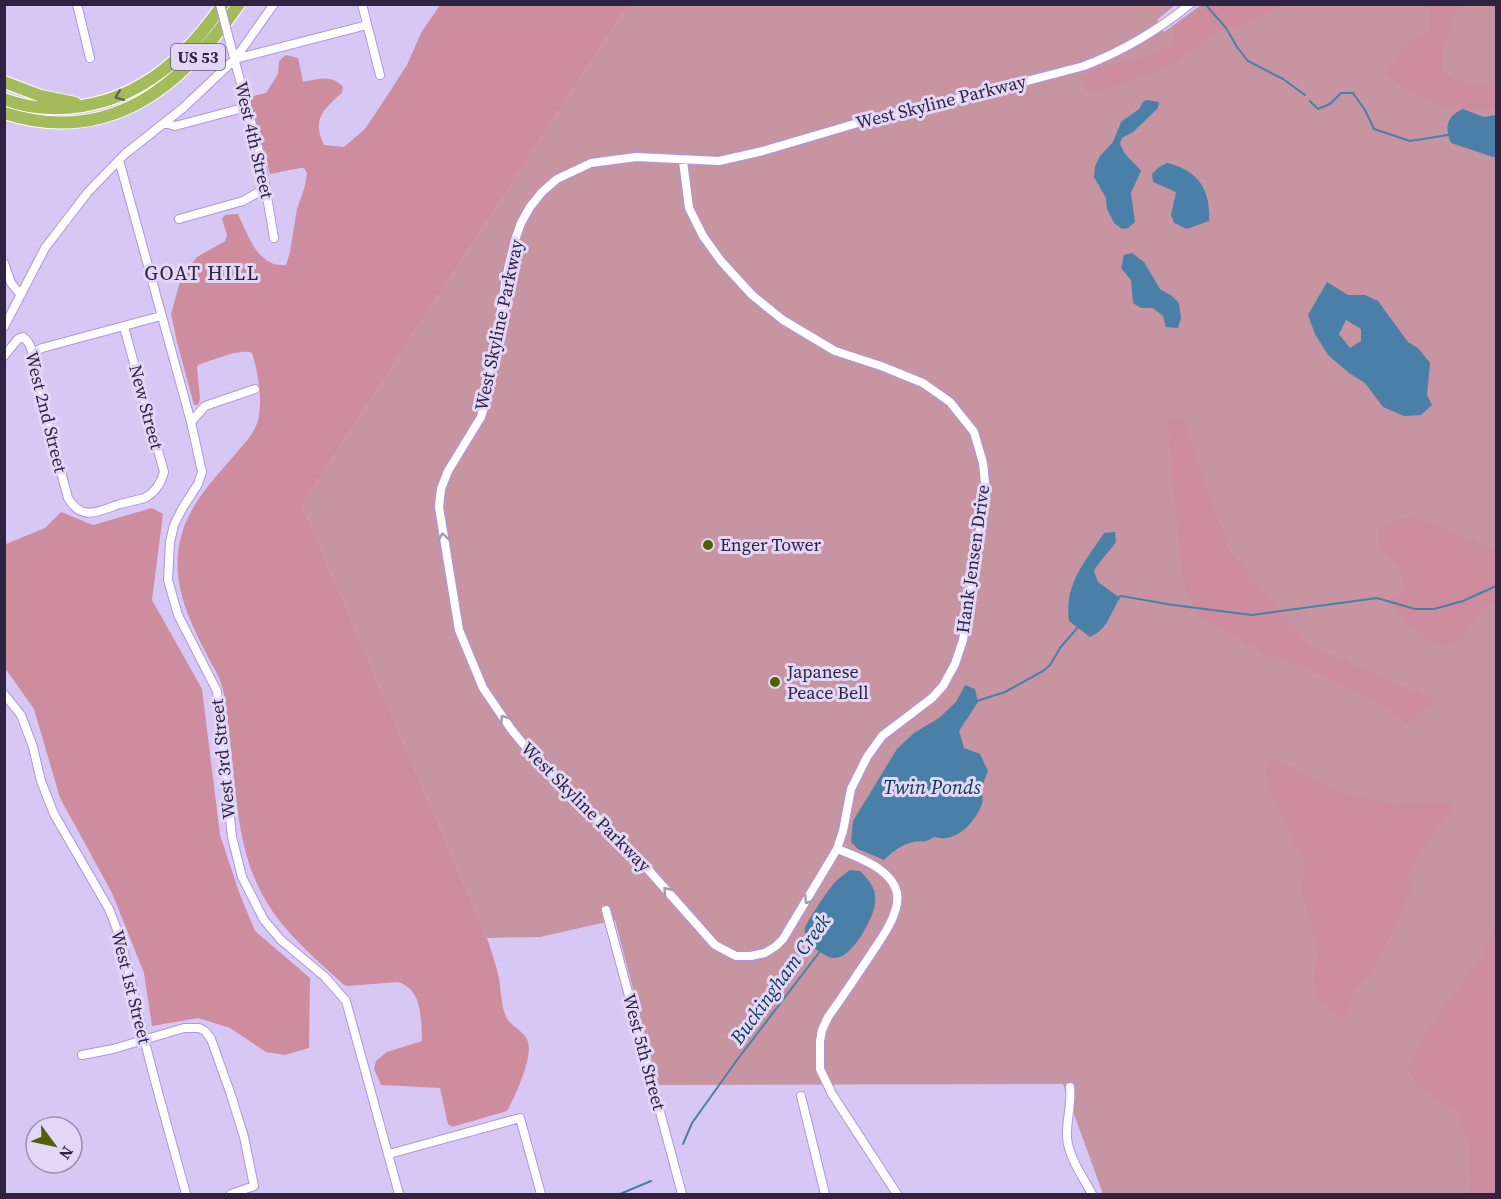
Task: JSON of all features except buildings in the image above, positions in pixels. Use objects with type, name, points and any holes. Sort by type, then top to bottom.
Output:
[{"type":"highway","name":"US 53","points":[[39,102],[94,104],[120,97],[143,86],[188,49],[202,34],[221,4]]},
{"type":"highway","name":"US 53","points":[[33,123],[54,127],[86,124],[121,115],[168,85],[192,64],[239,4]]},
{"type":"highway","points":[[4,82],[39,102]]},
{"type":"highway","points":[[4,99],[39,102]]},
{"type":"highway","points":[[4,113],[33,123]]},
{"type":"highway","points":[[4,121],[33,123]]},
{"type":"street","points":[[77,4],[90,58]]},
{"type":"street","name":"West 4th Street","points":[[221,4],[260,154],[274,238]]},
{"type":"street","points":[[4,327],[34,266],[55,232],[88,192],[119,160],[197,96],[235,59],[274,4]]},
{"type":"street","points":[[362,4],[380,75]]},
{"type":"street","name":"West Skyline Parkway","points":[[837,849],[783,939],[776,946],[765,953],[751,956],[736,956],[727,953],[706,937],[645,866],[524,745],[483,688],[459,630],[439,507],[441,489],[448,471],[481,417],[489,390],[506,278],[521,223],[542,192],[557,179],[591,163],[636,157],[683,161],[730,159],[868,120],[912,111],[1083,66],[1107,58],[1156,31],[1190,4]]},
{"type":"street","points":[[235,59],[367,25]]},
{"type":"street","points":[[165,123],[175,126],[247,107]]},
{"type":"street","name":"West 3rd Street","points":[[119,160],[160,316],[191,422],[202,472],[198,484],[174,525],[170,542],[168,580],[178,615],[217,692],[232,837],[242,877],[264,920],[281,940],[325,977],[346,1001],[399,1194]]},
{"type":"street","name":"Hank Jensen Drive","points":[[683,161],[689,208],[721,261],[752,295],[783,320],[835,351],[923,383],[950,402],[974,432],[983,463],[986,492],[963,640],[955,664],[943,686],[932,698],[882,736],[867,757],[851,789],[837,849]]},
{"type":"street","points":[[179,219],[243,201],[266,188]]},
{"type":"street","points":[[4,263],[11,283],[21,295]]},
{"type":"street","points":[[33,353],[42,348],[160,316]]},
{"type":"street","name":"New Street","points":[[79,511],[93,513],[145,498],[159,486],[164,472],[124,327]]},
{"type":"street","name":"West 2nd Street","points":[[4,356],[18,339],[23,337],[28,341],[33,353],[32,364],[68,498],[79,511]]},
{"type":"street","points":[[191,422],[199,410],[205,406],[255,389]]},
{"type":"street","name":"West 1st Street","points":[[4,694],[25,723],[46,798],[109,909],[116,927],[186,1194]]},
{"type":"street","points":[[837,849],[873,865],[893,884],[897,905],[891,923],[828,1017],[822,1030],[818,1054],[820,1069],[832,1094],[897,1194]]},
{"type":"street","name":"West 5th Street","points":[[606,910],[682,1194]]},
{"type":"street","points":[[82,1055],[189,1027],[205,1031],[211,1039],[244,1137],[254,1186],[231,1194]]},
{"type":"street","points":[[1070,1087],[1067,1138],[1070,1151],[1092,1194]]},
{"type":"street","points":[[801,1096],[825,1194]]},
{"type":"street","points":[[389,1154],[520,1118],[541,1194]]},
{"type":"shaded area","points":[[440,5],[628,5],[302,505],[487,938],[498,973],[505,1014],[528,1042],[526,1067],[507,1111],[452,1127],[448,1124],[440,1088],[381,1085],[374,1069],[376,1061],[387,1052],[422,1041],[419,1006],[412,992],[398,982],[344,985],[287,930],[268,904],[252,871],[241,831],[223,691],[182,597],[178,553],[185,525],[197,501],[247,440],[257,424],[260,404],[258,378],[252,353],[241,352],[198,365],[200,399],[198,405],[194,405],[171,314],[181,278],[197,257],[225,241],[227,235],[222,219],[225,215],[238,214],[250,240],[261,256],[276,265],[286,265],[307,173],[304,168],[300,168],[270,174],[249,97],[266,93],[278,74],[279,61],[286,55],[298,58],[303,82],[330,79],[343,87],[342,93],[324,110],[319,129],[324,145],[344,147],[365,129],[407,65],[421,33]]},
{"type":"shaded area","points":[[628,5],[1175,5],[1157,20],[1164,32],[1201,5],[1496,5],[1496,1194],[1103,1194],[1063,1084],[658,1085],[615,920],[540,937],[487,938],[302,505]]},
{"type":"shaded area","points":[[1208,5],[1278,5],[1248,22],[1213,34],[1192,51],[1157,71],[1100,92],[1092,93],[1086,89],[1082,80],[1095,68],[1149,57],[1171,44],[1175,27]]},
{"type":"shaded area","points":[[1429,5],[1458,5],[1441,54],[1442,70],[1453,79],[1470,85],[1490,84],[1496,75],[1496,110],[1447,108],[1411,92],[1385,74],[1404,49],[1429,31]]},
{"type":"shaded area","points":[[1183,418],[1228,548],[1311,646],[1435,701],[1407,724],[1377,701],[1300,665],[1267,654],[1202,619],[1186,590],[1181,565],[1167,419]]},
{"type":"shaded area","points":[[152,508],[163,514],[152,600],[202,689],[220,835],[239,892],[255,931],[310,978],[309,1048],[285,1055],[266,1052],[230,1028],[198,1018],[152,1026],[144,973],[112,893],[60,798],[34,709],[5,668],[5,542],[6,544],[45,528],[61,512],[93,525]]},
{"type":"shaded area","points":[[1410,517],[1433,523],[1496,551],[1496,600],[1482,610],[1462,637],[1443,647],[1412,626],[1390,597],[1405,590],[1400,568],[1379,546],[1378,530]]},
{"type":"shaded area","points":[[1269,756],[1346,795],[1389,802],[1454,803],[1412,867],[1407,878],[1411,888],[1393,931],[1371,973],[1352,992],[1350,1014],[1345,1018],[1335,1014],[1320,1002],[1313,985],[1318,948],[1302,892],[1304,858],[1298,852],[1265,777]]},
{"type":"shaded area","points":[[1496,920],[1496,1194],[1469,1194],[1471,1182],[1469,1145],[1458,1114],[1418,1085],[1406,1068],[1435,1020],[1482,958]]},
{"type":"water","points":[[1147,100],[1159,102],[1158,108],[1133,132],[1122,138],[1120,143],[1126,155],[1141,171],[1131,193],[1135,222],[1128,228],[1122,229],[1114,223],[1107,209],[1106,198],[1094,177],[1095,166],[1100,156],[1113,142],[1121,122]]},
{"type":"water","points":[[1463,109],[1484,117],[1496,115],[1496,158],[1451,143],[1448,123],[1453,115]]},
{"type":"water","points":[[1167,163],[1187,171],[1200,183],[1208,200],[1209,221],[1187,229],[1174,223],[1171,215],[1176,192],[1153,182],[1152,174]]},
{"type":"water","points":[[1132,253],[1144,262],[1160,289],[1179,303],[1181,318],[1178,328],[1166,327],[1163,316],[1153,308],[1141,308],[1133,303],[1131,280],[1121,268],[1124,255]]},
{"type":"water","points":[[1327,282],[1348,295],[1365,295],[1378,301],[1408,342],[1418,348],[1430,363],[1427,395],[1432,405],[1421,415],[1404,416],[1383,407],[1365,383],[1328,355],[1315,334],[1308,315]],"holes":[[[1346,320],[1361,329],[1361,341],[1350,348],[1339,334]]]},
{"type":"water","points":[[1115,532],[1116,542],[1094,571],[1098,582],[1120,598],[1105,625],[1090,637],[1069,621],[1070,596],[1083,564],[1104,533]]},
{"type":"water","name":"Twin Ponds","points":[[965,685],[975,689],[978,702],[959,731],[964,748],[980,754],[988,771],[982,788],[983,802],[979,811],[969,825],[957,835],[934,837],[926,841],[907,844],[884,860],[858,849],[851,842],[853,821],[897,749],[914,733],[939,718],[956,702]]},
{"type":"water","points":[[850,870],[860,871],[872,885],[875,893],[874,910],[861,937],[854,945],[841,957],[832,958],[810,944],[805,935],[805,928],[832,885]]},
{"type":"waterway","points":[[1206,5],[1226,28],[1248,61],[1283,79],[1305,95]]},
{"type":"waterway","points":[[1310,101],[1318,109],[1330,104],[1341,93],[1353,93],[1374,129],[1410,141],[1448,135]]},
{"type":"waterway","name":"Buckingham Creek","points":[[1116,598],[1121,596],[1252,615],[1377,598],[1415,609],[1434,609],[1463,601],[1496,586]]},
{"type":"waterway","name":"Buckingham Creek","points":[[977,701],[1005,692],[1043,671],[1078,627]]},
{"type":"waterway","name":"Buckingham Creek","points":[[683,1144],[692,1123],[821,950]]},
{"type":"waterway","name":"Buckingham Creek","points":[[620,1194],[651,1181]]},
{"type":"place","name":"Enger Tower","points":[[708,545]]},
{"type":"place","name":"Japanese Peace Bell","points":[[775,682]]},
{"type":"district","name":"GOAT HILL","points":[[202,273]]}]
